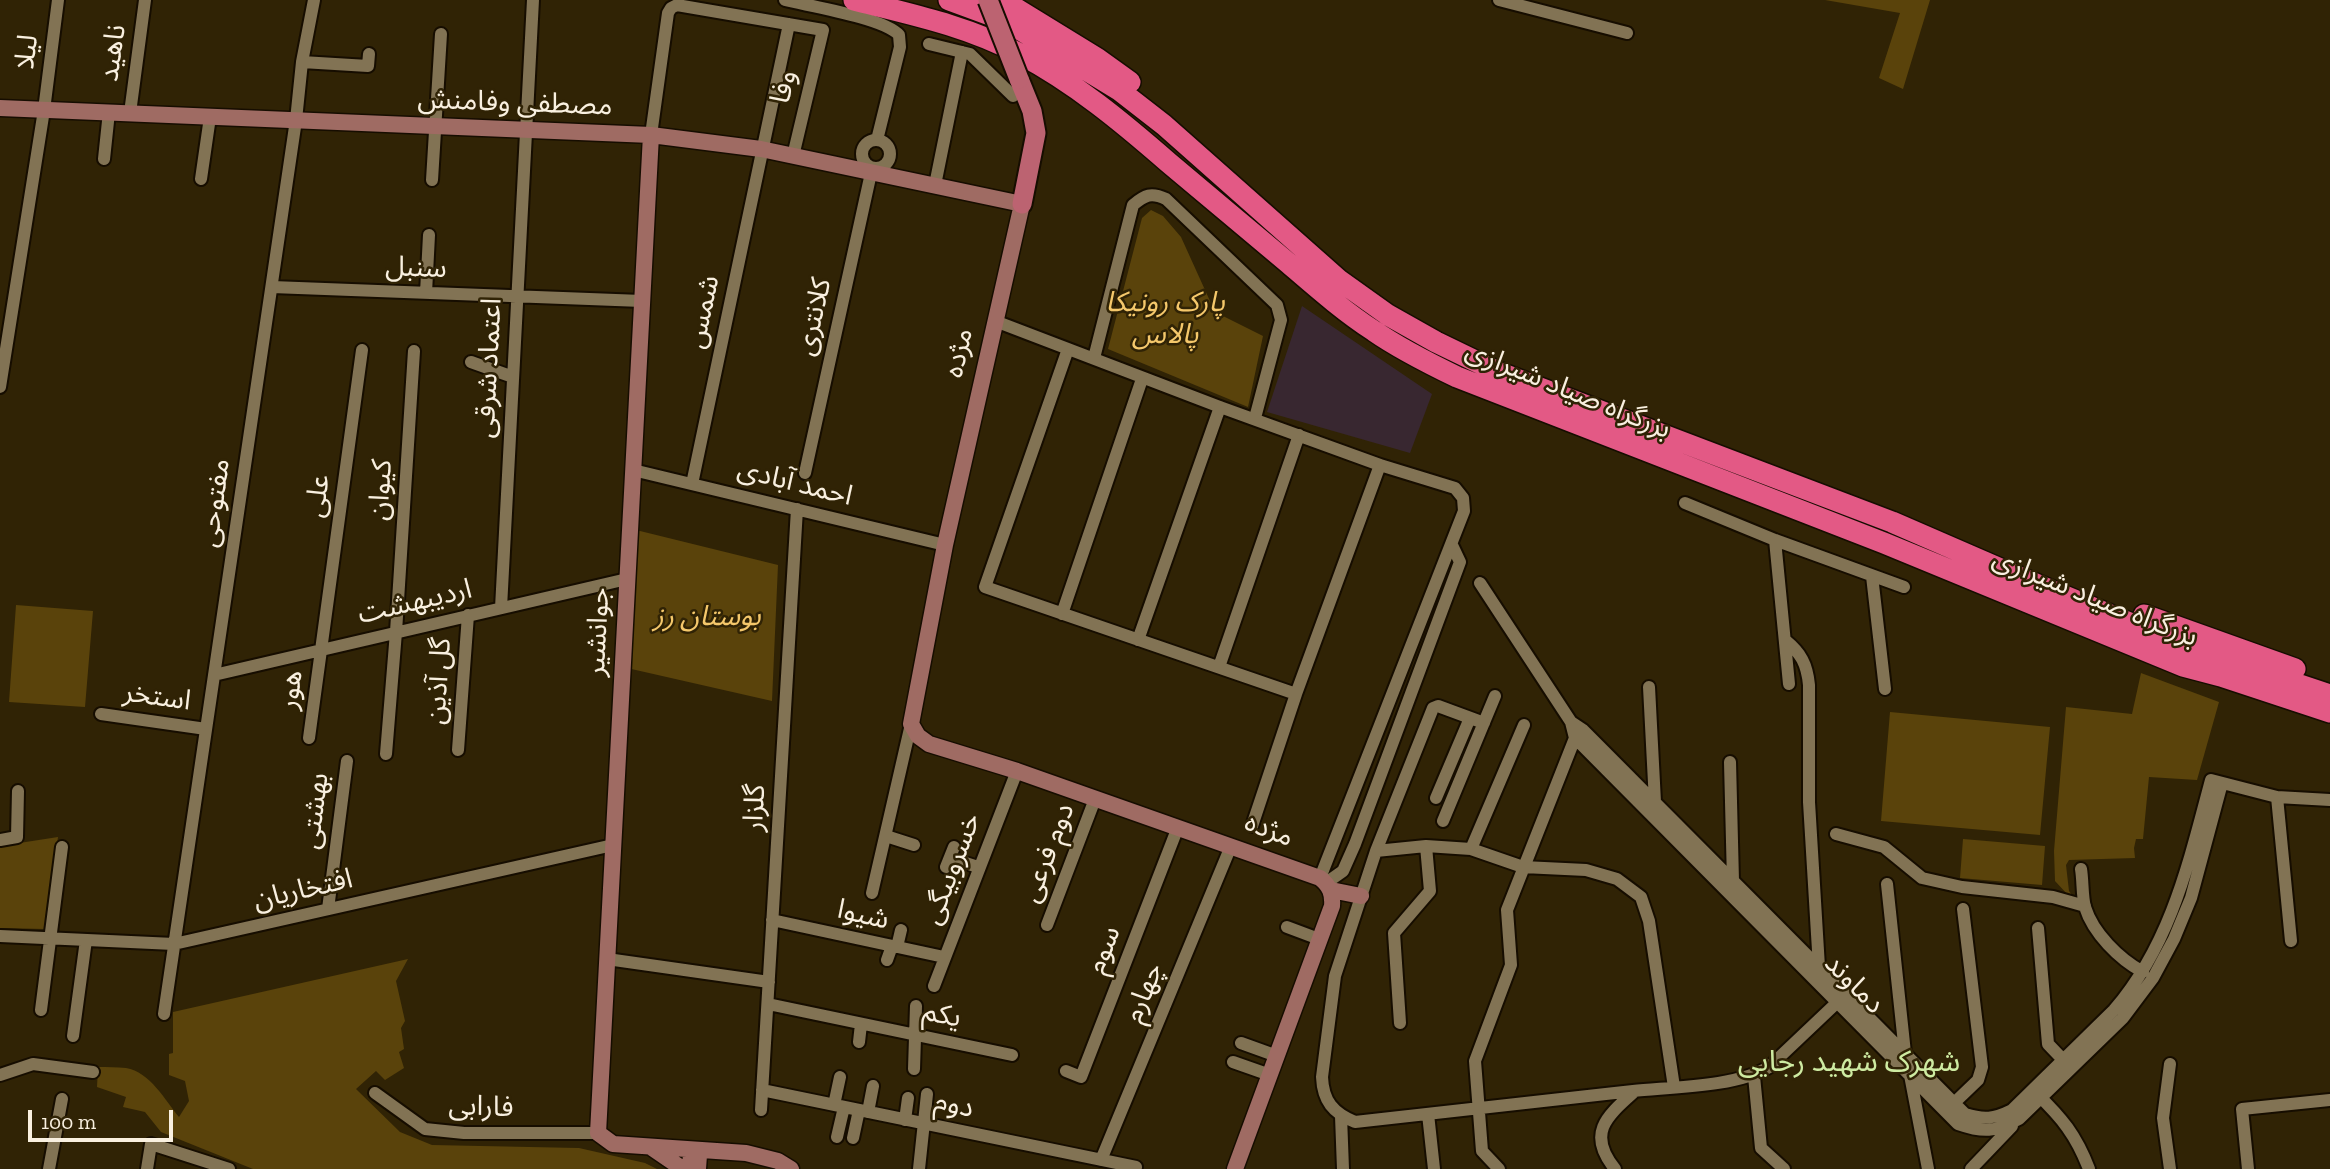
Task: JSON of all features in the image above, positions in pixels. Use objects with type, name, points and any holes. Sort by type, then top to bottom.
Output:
[{"type":"highway","name":"بزرگراه صیاد شیرازی","points":[[854,0],[933,19],[975,34],[1020,54],[1082,91],[1329,298],[1372,330],[1420,360],[1457,377],[1871,538],[2183,666],[2330,712]]},
{"type":"highway","name":"بزرگراه صیاد شیرازی","points":[[949,0],[1006,21],[1119,90],[1222,175],[1339,280],[1388,315],[1436,342],[1498,372],[1892,522],[2021,579],[2192,649],[2330,695]]},
{"type":"highway","points":[[1002,0],[1128,80],[1173,119],[1222,175]]},
{"type":"highway","points":[[1892,522],[2330,681]]},
{"type":"highway","points":[[2183,666],[2291,713],[2330,724]]},
{"type":"main road","name":"مژده","points":[[988,0],[1016,88],[1032,111],[1036,133],[945,545],[911,723],[918,736],[929,744],[1017,771],[1178,827],[1361,896]]},
{"type":"main road","name":"مصطفی وفامنش","points":[[0,108],[651,135],[873,167],[935,185],[1022,204]]},
{"type":"main road","name":"جوانشیر","points":[[598,1133],[651,135]]},
{"type":"main road","points":[[1235,1169],[1332,906],[1326,884]]},
{"type":"main road","points":[[598,1133],[613,1144],[746,1153],[762,1162],[791,1169]]},
{"type":"main road","points":[[652,1148],[683,1169]]},
{"type":"main road","points":[[690,1169],[691,1153],[696,1150]]},
{"type":"main road","points":[[696,1150],[699,1155],[698,1169]]},
{"type":"street","name":"لیلا","points":[[0,387],[44,110],[58,0]]},
{"type":"street","name":"ناهید","points":[[130,113],[145,0]]},
{"type":"street","name":"مفتوحی","points":[[164,1014],[296,120],[302,62],[314,0]]},
{"type":"street","name":"اعتماد شرقی","points":[[501,608],[533,0]]},
{"type":"street","points":[[785,0],[837,10],[890,28],[899,35],[900,41],[877,140]]},
{"type":"street","points":[[1499,0],[1627,33]]},
{"type":"street","points":[[651,135],[668,13],[671,8],[677,5],[789,24]]},
{"type":"street","name":"وفا","points":[[789,24],[823,30],[793,156]]},
{"type":"street","name":"شمس","points":[[692,484],[789,24]]},
{"type":"street","points":[[432,180],[441,34]]},
{"type":"street","points":[[929,44],[970,54],[1016,88]]},
{"type":"street","points":[[935,185],[962,52]]},
{"type":"street","points":[[302,62],[368,66],[369,54]]},
{"type":"street","points":[[104,159],[108,112]]},
{"type":"street","points":[[201,179],[209,117]]},
{"type":"street","points":[[873,167],[888,147],[877,140]]},
{"type":"street","points":[[873,167],[865,145],[877,140]]},
{"type":"street","name":"کلانتری","points":[[805,473],[873,167]]},
{"type":"street","points":[[1094,358],[1133,205],[1144,195],[1156,194],[1166,199],[1277,305],[1280,311],[1281,320],[1255,418]]},
{"type":"street","points":[[426,293],[429,235]]},
{"type":"street","name":"سنبل","points":[[271,287],[642,301]]},
{"type":"street","points":[[995,321],[1142,379],[1380,465],[1455,488],[1463,498],[1464,512],[1326,884]]},
{"type":"street","points":[[1068,349],[985,587],[1296,694]]},
{"type":"street","name":"علی","points":[[322,649],[362,350]]},
{"type":"street","name":"کیوان","points":[[386,754],[414,351]]},
{"type":"street","points":[[471,362],[513,377]]},
{"type":"street","points":[[1062,614],[1142,379]]},
{"type":"street","points":[[1138,640],[1220,407]]},
{"type":"street","points":[[1219,667],[1299,435]]},
{"type":"street","points":[[1252,826],[1296,694],[1380,465]]},
{"type":"street","name":"احمد آبادی","points":[[633,470],[945,545]]},
{"type":"street","points":[[1685,503],[1775,540],[1904,587]]},
{"type":"street","name":"گلزار","points":[[761,1110],[797,509]]},
{"type":"street","points":[[1775,540],[1789,684]]},
{"type":"street","points":[[1326,884],[1343,871],[1355,845],[1460,562],[1452,545]]},
{"type":"street","points":[[1872,576],[1885,689]]},
{"type":"street","name":"اردیبهشت","points":[[214,675],[627,579]]},
{"type":"street","name":"دماوند","points":[[1480,583],[1571,722],[1575,738],[1729,885],[1842,998],[1905,1053],[1965,1114],[1980,1119],[1997,1118],[2036,1094],[2115,1010],[2143,972],[2164,934],[2180,894],[2217,781]]},
{"type":"street","name":"گل آذین","points":[[458,750],[468,615]]},
{"type":"street","points":[[1785,640],[1799,652],[1807,667],[1809,685],[1815,971]]},
{"type":"street","name":"هور","points":[[309,738],[322,649]]},
{"type":"street","points":[[1649,687],[1656,802]]},
{"type":"street","points":[[1443,821],[1495,696]]},
{"type":"street","points":[[1483,723],[1438,706],[1433,708],[1376,851],[1335,976],[1322,1077],[1323,1092],[1330,1106],[1341,1116],[1355,1122],[1754,1076],[1769,1067],[1842,998]]},
{"type":"street","name":"استخر","points":[[101,714],[206,729]]},
{"type":"street","points":[[1436,798],[1470,718]]},
{"type":"street","name":"دماوند","points":[[1571,722],[1583,730],[1656,802],[1729,885]]},
{"type":"street","name":"مژده","points":[[872,893],[911,723]]},
{"type":"street","points":[[1471,849],[1524,725]]},
{"type":"street","points":[[1499,1169],[1482,1151],[1475,1060],[1511,965],[1507,910],[1575,738]]},
{"type":"street","name":"بهشتی","points":[[328,909],[346,761]]},
{"type":"street","points":[[1729,885],[1730,762]]},
{"type":"street","name":"خسروبیگی","points":[[934,986],[1017,771]]},
{"type":"street","points":[[2217,781],[2277,797],[2330,800]]},
{"type":"street","name":"دماوند","points":[[2067,1064],[2123,1018],[2139,999],[2174,939],[2190,898],[2217,781]]},
{"type":"street","points":[[0,840],[17,837],[18,791]]},
{"type":"street","points":[[2277,797],[2291,941]]},
{"type":"street","name":"دوم فرعی","points":[[1047,925],[1096,799]]},
{"type":"street","name":"سوم","points":[[1066,1071],[1081,1077],[1178,827]]},
{"type":"street","points":[[1836,834],[1884,847],[1922,878],[1962,887],[2053,897],[2085,906]]},
{"type":"street","points":[[886,836],[914,845]]},
{"type":"street","name":"افتخاریان","points":[[0,936],[174,944],[613,845]]},
{"type":"street","name":"چهارم","points":[[1101,1160],[1231,846]]},
{"type":"street","points":[[1376,851],[1426,846],[1471,849],[1523,867],[1586,870],[1617,879],[1640,897],[1649,921],[1674,1087]]},
{"type":"street","points":[[1400,1023],[1394,933],[1430,891],[1426,846]]},
{"type":"street","points":[[41,1010],[62,847]]},
{"type":"street","points":[[950,857],[978,867]]},
{"type":"street","points":[[2081,869],[2085,906],[2100,934],[2126,961],[2143,972]]},
{"type":"street","points":[[1887,884],[1905,1053]]},
{"type":"street","points":[[1954,1103],[1978,1080],[1982,1067],[1963,909]]},
{"type":"street","name":"شیوا","points":[[772,920],[944,957]]},
{"type":"street","points":[[1287,927],[1320,939]]},
{"type":"street","points":[[2038,928],[2049,1044],[2067,1064]]},
{"type":"street","points":[[887,960],[901,930]]},
{"type":"street","points":[[73,1036],[86,940]]},
{"type":"street","points":[[607,959],[769,982]]},
{"type":"street","name":"دماوند","points":[[1842,998],[1909,1075],[1958,1124],[1979,1131],[2000,1129],[2019,1119],[2036,1094]]},
{"type":"street","name":"یکم","points":[[768,1004],[1012,1055]]},
{"type":"street","points":[[914,1069],[916,1006]]},
{"type":"street","points":[[859,1042],[861,1024]]},
{"type":"street","points":[[1241,1043],[1276,1056]]},
{"type":"street","points":[[1233,1062],[1270,1075]]},
{"type":"street","points":[[0,1074],[33,1064],[93,1072]]},
{"type":"street","points":[[2169,1169],[2163,1118],[2170,1065]]},
{"type":"street","points":[[1909,1075],[1928,1169]]},
{"type":"street","points":[[1754,1076],[1761,1148],[1784,1169]]},
{"type":"street","points":[[837,1137],[840,1077]]},
{"type":"street","points":[[853,1138],[873,1086]]},
{"type":"street","name":"دوم","points":[[762,1090],[924,1124],[1080,1162],[1101,1160],[1136,1167]]},
{"type":"street","points":[[1615,1169],[1604,1155],[1601,1140],[1603,1125],[1612,1112],[1636,1091]]},
{"type":"street","name":"فارابی","points":[[375,1093],[425,1129],[464,1133],[598,1133]]},
{"type":"street","points":[[919,1169],[927,1094]]},
{"type":"street","points":[[2036,1094],[2077,1138],[2089,1169]]},
{"type":"street","points":[[905,1120],[908,1098]]},
{"type":"street","points":[[49,1169],[62,1099]]},
{"type":"street","points":[[2248,1169],[2242,1109],[2330,1100]]},
{"type":"street","points":[[1428,1114],[1434,1169]]},
{"type":"street","points":[[1341,1116],[1343,1169]]},
{"type":"street","points":[[1971,1169],[2019,1119]]},
{"type":"street","points":[[147,1169],[151,1144],[229,1169]]},
{"type":"shaded area","points":[[1302,306],[1432,394],[1410,453],[1267,412]]},
{"type":"green space","points":[[1825,0],[1930,0],[1903,89],[1879,78],[1900,13]]},
{"type":"green space","name":"پارک رونیکا پالاس","points":[[1151,210],[1163,216],[1181,237],[1215,312],[1263,336],[1248,407],[1108,349],[1142,218]]},
{"type":"green space","name":"بوستان رز","points":[[636,530],[778,565],[772,701],[627,668]]},
{"type":"green space","points":[[16,605],[93,611],[85,707],[9,702]]},
{"type":"green space","points":[[2141,673],[2219,702],[2197,780],[2149,777],[2143,839],[2136,839],[2135,858],[2069,860],[2066,865],[2069,891],[2072,895],[2068,895],[2055,881],[2054,851],[2066,707],[2132,714]]},
{"type":"green space","points":[[1890,712],[2050,727],[2040,835],[1881,821]]},
{"type":"green space","points":[[58,837],[45,929],[0,928],[0,846]]},
{"type":"green space","points":[[1963,839],[2045,846],[2042,885],[1960,878]]},
{"type":"green space","points":[[408,959],[396,981],[405,1021],[401,1028],[404,1049],[399,1052],[404,1068],[385,1080],[376,1071],[356,1089],[400,1132],[432,1145],[579,1148],[645,1163],[657,1169],[253,1169],[161,1132],[145,1112],[123,1107],[126,1097],[97,1087],[98,1067],[135,1071],[150,1081],[179,1117],[189,1101],[185,1081],[169,1075],[169,1054],[173,1053],[173,1012]]},
{"type":"district","name":"شهرک شهید رجایی","points":[[1849,1062]]}]
